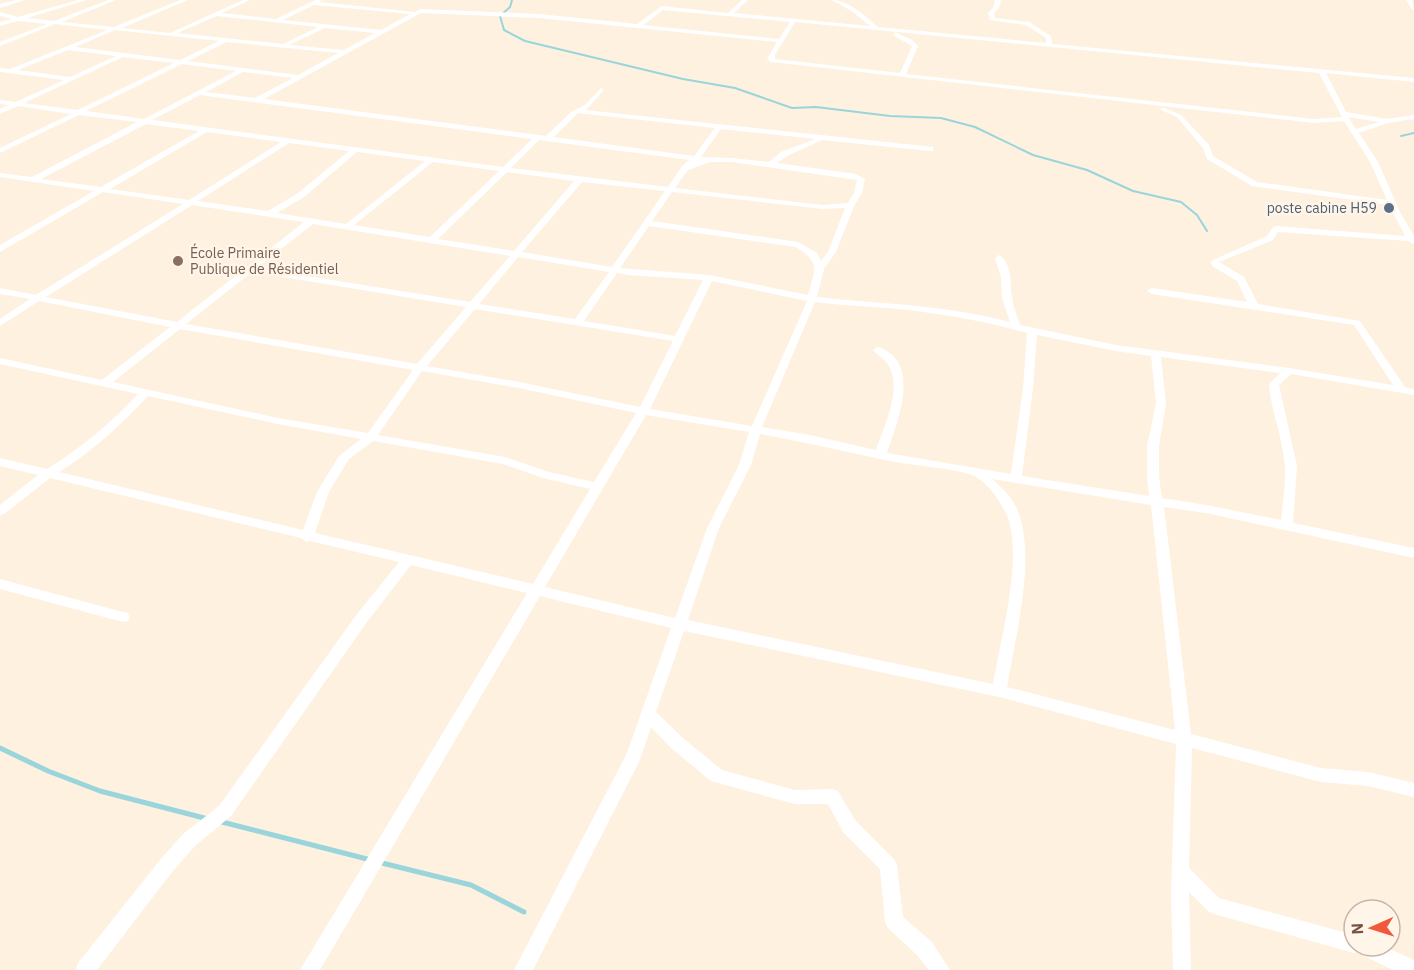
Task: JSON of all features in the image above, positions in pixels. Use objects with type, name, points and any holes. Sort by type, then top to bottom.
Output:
[{"type":"street","points":[[0,6],[22,0]]},
{"type":"street","points":[[0,24],[84,0]]},
{"type":"street","points":[[0,44],[113,0]]},
{"type":"street","points":[[12,71],[185,0]]},
{"type":"street","points":[[172,34],[247,0]]},
{"type":"street","points":[[639,26],[662,8],[668,0]]},
{"type":"street","points":[[730,14],[745,0]]},
{"type":"street","points":[[835,0],[855,11],[876,28],[902,36],[915,46]]},
{"type":"street","points":[[998,0],[996,8],[991,13],[992,19],[1029,24],[1049,37],[1049,45]]},
{"type":"street","points":[[1409,0],[1414,8]]},
{"type":"street","points":[[277,20],[317,1],[413,14]]},
{"type":"street","points":[[360,8],[371,2]]},
{"type":"street","points":[[662,8],[1414,80]]},
{"type":"street","points":[[256,100],[422,11],[539,16],[781,41]]},
{"type":"street","points":[[0,14],[19,19],[344,52]]},
{"type":"street","points":[[217,14],[381,32]]},
{"type":"street","points":[[794,20],[771,57],[773,61],[1314,121],[1354,130],[1387,121],[1414,117]]},
{"type":"street","points":[[285,45],[325,26]]},
{"type":"street","points":[[902,75],[920,33]]},
{"type":"street","points":[[0,151],[228,39]]},
{"type":"street","points":[[68,48],[299,77]]},
{"type":"street","points":[[0,112],[123,55]]},
{"type":"street","points":[[0,69],[72,79]]},
{"type":"street","points":[[33,180],[244,69]]},
{"type":"street","points":[[1322,72],[1345,116],[1374,162],[1392,203],[1413,241]]},
{"type":"street","points":[[549,138],[576,111],[587,106],[602,90]]},
{"type":"street","points":[[201,93],[709,160],[732,160],[856,176],[861,179],[856,198],[850,205],[832,252],[820,269],[812,299],[756,429],[745,465],[713,528],[627,769],[523,970]]},
{"type":"street","points":[[0,102],[670,191],[823,207],[850,205]]},
{"type":"street","points":[[1142,102],[1179,116],[1206,147],[1210,157],[1255,184],[1392,203]]},
{"type":"street","points":[[576,111],[930,149]]},
{"type":"street","points":[[1314,121],[1345,116],[1387,121]]},
{"type":"street","points":[[577,324],[685,168],[696,158],[719,127]]},
{"type":"street","points":[[0,249],[207,129]]},
{"type":"street","points":[[432,240],[538,137]]},
{"type":"street","points":[[770,165],[784,154],[825,138]]},
{"type":"street","points":[[0,323],[101,256],[190,204],[288,140]]},
{"type":"street","points":[[269,214],[308,190],[356,149]]},
{"type":"street","points":[[347,227],[431,160]]},
{"type":"street","points":[[685,168],[709,160]]},
{"type":"street","points":[[0,175],[269,214],[514,255],[615,269],[709,278],[812,299],[898,306],[991,320],[1093,344],[1289,371],[1414,392]]},
{"type":"street","points":[[307,537],[323,492],[345,456],[370,438],[420,367],[580,179]]},
{"type":"street","points":[[105,383],[311,221]]},
{"type":"street","points":[[646,223],[798,245],[814,255],[820,269]]},
{"type":"street","points":[[1254,306],[1241,279],[1215,264],[1215,261],[1270,238],[1276,229],[1413,241]]},
{"type":"street","points":[[999,258],[1006,276],[1007,298],[1016,327]]},
{"type":"street","points":[[250,268],[471,307],[677,339]]},
{"type":"street","points":[[309,970],[643,411],[709,278]]},
{"type":"street","points":[[0,291],[177,326],[519,385],[643,411],[756,429],[977,472],[1206,510],[1414,552]]},
{"type":"street","points":[[1152,291],[1357,322],[1401,389]]},
{"type":"street","points":[[1016,479],[1028,388],[1032,331]]},
{"type":"street","points":[[878,350],[894,363],[898,378],[895,406],[880,454]]},
{"type":"street","points":[[1156,352],[1155,365],[1160,382],[1161,405],[1155,429],[1152,484],[1157,503],[1184,739],[1181,872],[1182,970]]},
{"type":"street","points":[[0,361],[370,438],[505,461],[547,475],[598,487]]},
{"type":"street","points":[[1287,525],[1290,461],[1283,422],[1274,398],[1274,384],[1289,371]]},
{"type":"street","points":[[0,511],[46,475],[78,455],[121,418],[146,392]]},
{"type":"street","points":[[0,462],[46,475],[679,624],[999,691],[1321,776],[1368,779],[1414,790]]},
{"type":"street","points":[[977,472],[1004,498],[1011,509],[1018,532],[1015,589],[999,691]]},
{"type":"street","points":[[85,970],[166,866],[189,840],[225,811],[362,618],[408,559]]},
{"type":"street","points":[[0,584],[123,617]]},
{"type":"street","points":[[648,714],[677,743],[717,776],[795,797],[832,796],[849,826],[888,865],[894,922],[925,949],[941,970]]},
{"type":"street","points":[[1181,872],[1214,904],[1342,941]]},
{"type":"street","points":[[1390,958],[1414,969]]},
{"type":"waterway","points":[[512,0],[510,7],[500,16],[504,30],[525,41],[683,79],[735,88],[792,108],[816,107],[890,116],[941,118],[975,127],[1033,155],[1087,170],[1133,191],[1181,202],[1197,215],[1207,231]]},
{"type":"waterway","points":[[1401,136],[1414,133]]},
{"type":"waterway","points":[[0,748],[48,771],[100,791],[208,819]]},
{"type":"waterway","points":[[218,821],[371,860]]},
{"type":"waterway","points":[[378,862],[471,885],[524,912]]},
{"type":"place","name":"poste cabine H59","points":[[1389,208]]},
{"type":"place","name":"École Primaire Publique de Résidentiel","points":[[178,261]]}]
